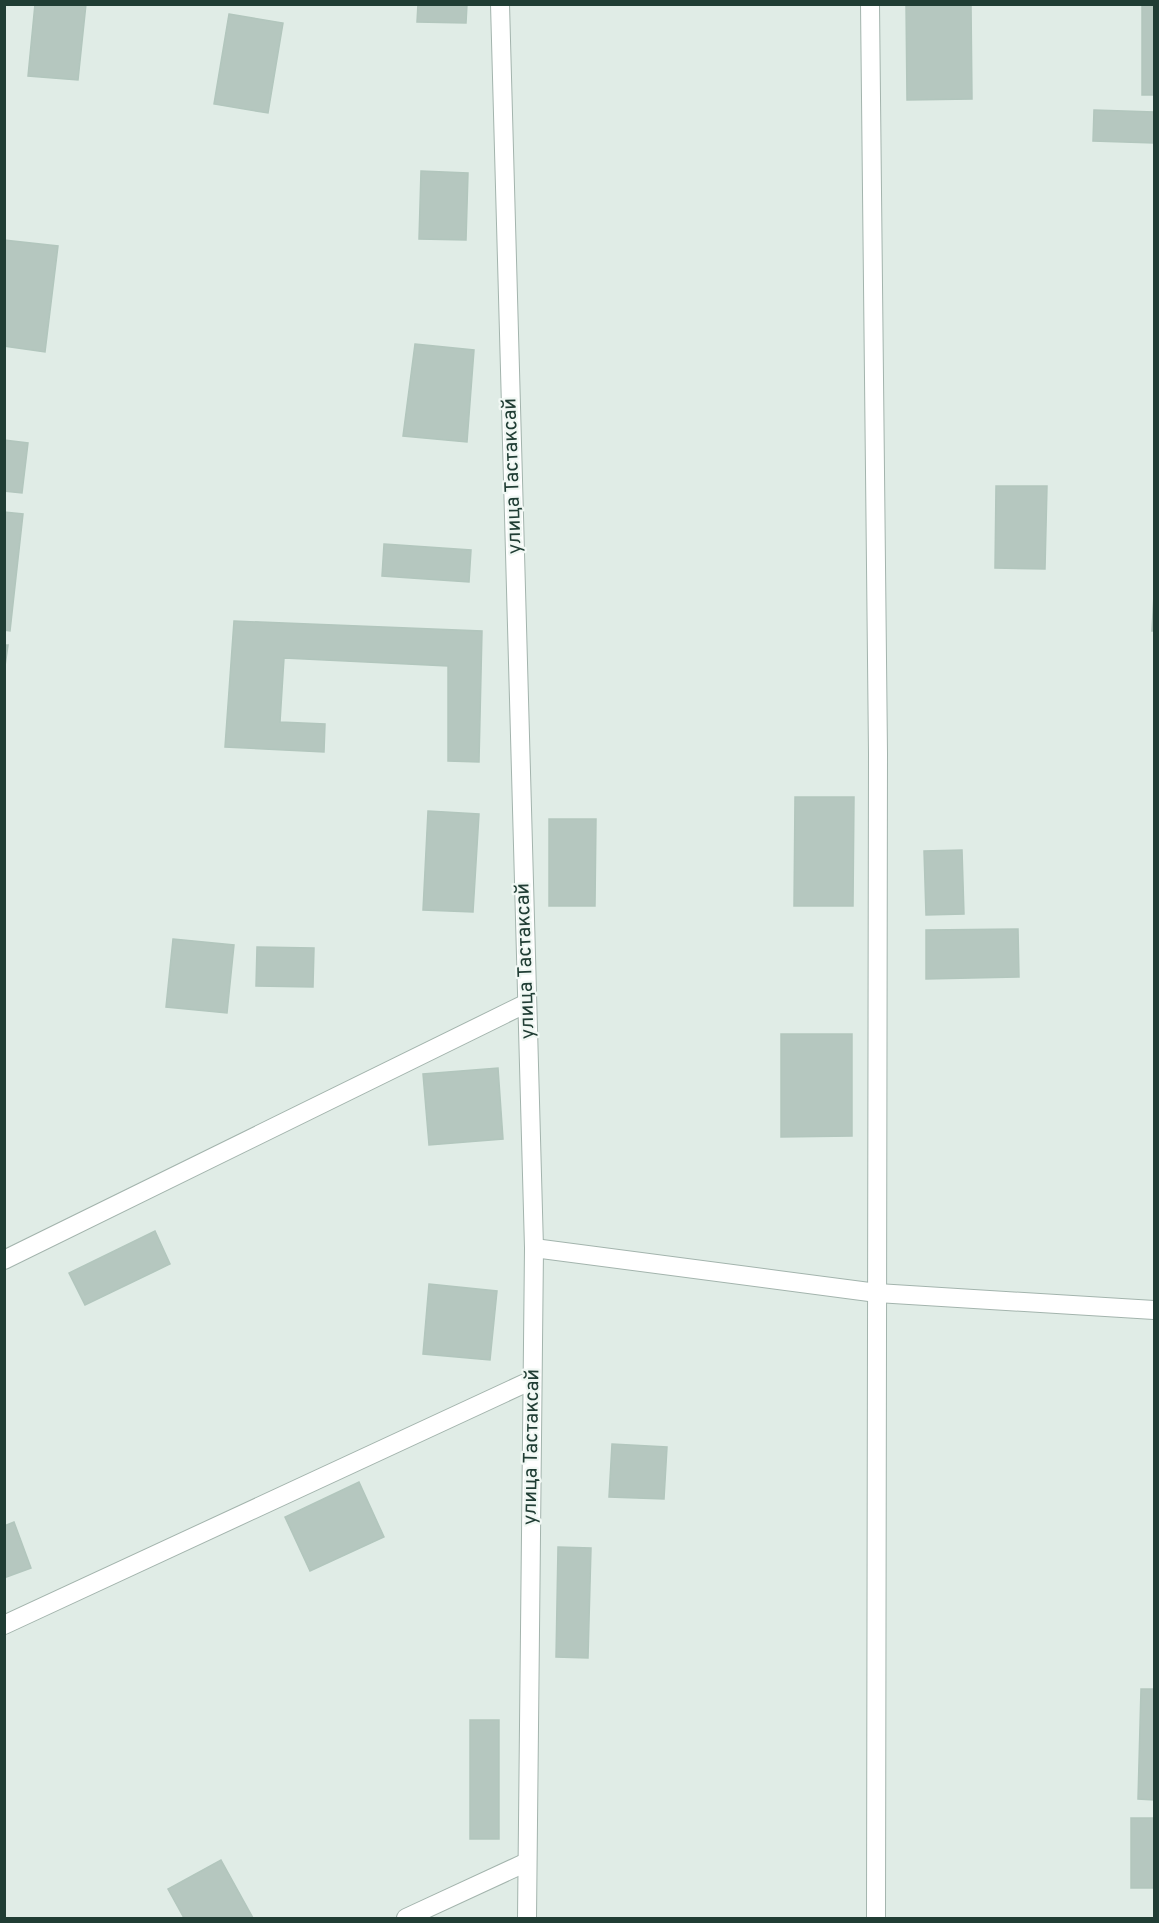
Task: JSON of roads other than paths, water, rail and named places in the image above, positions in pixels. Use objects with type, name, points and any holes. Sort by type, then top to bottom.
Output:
[{"type":"street","name":"улица Тастаксай","points":[[500,4],[534,1248],[527,1918]]},
{"type":"street","points":[[870,4],[878,753],[876,1918]]},
{"type":"street","points":[[4,1260],[527,1003]]},
{"type":"street","points":[[534,1248],[877,1293],[1155,1310]]},
{"type":"street","points":[[4,1625],[532,1380]]},
{"type":"street","points":[[406,1918],[527,1862]]}]
